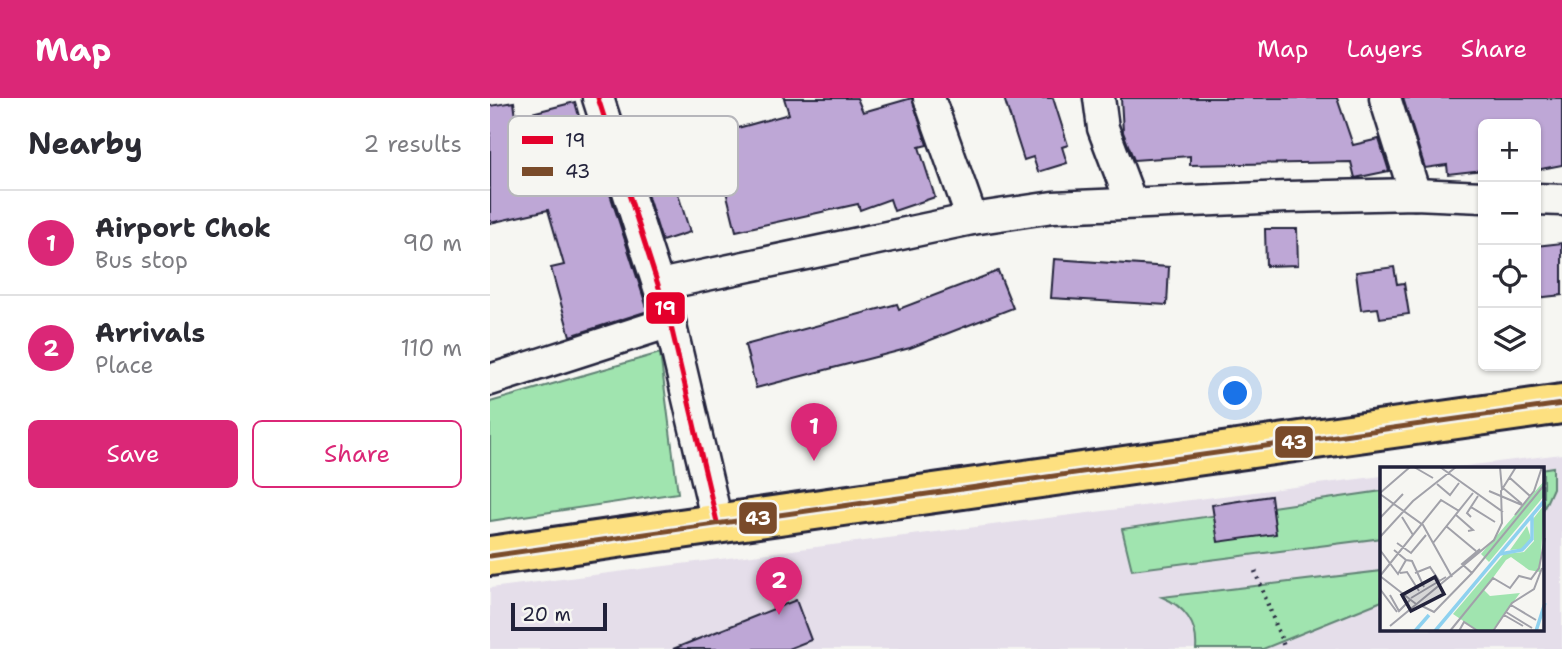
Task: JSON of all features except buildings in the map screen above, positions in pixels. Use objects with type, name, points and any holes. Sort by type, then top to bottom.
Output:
[{"type":"highway","points":[[490,556],[1562,404]]},
{"type":"street","points":[[598,98],[604,116]]},
{"type":"street","points":[[929,98],[972,219]]},
{"type":"street","points":[[1099,98],[1103,128],[1131,202]]},
{"type":"street","points":[[1385,98],[1415,194]]},
{"type":"street","points":[[659,285],[972,219],[1053,207],[1131,202],[1415,194],[1478,197]]},
{"type":"street","points":[[630,196],[670,322],[717,522]]},
{"type":"street","points":[[1541,199],[1562,200]]},
{"type":"street","points":[[490,380],[670,322]]},
{"type":"path","points":[[1255,571],[1285,649]]},
{"type":"shaded area","points":[[1562,454],[1562,649],[490,649],[490,588],[1380,476],[1380,632],[1544,632],[1544,467],[1457,467]]},
{"type":"green space","points":[[660,353],[678,493],[490,521],[490,402]]},
{"type":"green space","points":[[1553,467],[1553,488],[1544,508],[1544,468]]},
{"type":"green space","points":[[1380,491],[1380,538],[1132,570],[1122,529]]},
{"type":"green space","points":[[1380,571],[1380,602],[1263,649],[1196,649],[1195,632],[1188,617],[1177,605],[1162,597]]},
{"type":"transit line","name":"19","points":[[598,98],[604,116]]},
{"type":"transit line","name":"19","points":[[630,196],[670,322],[717,522]]},
{"type":"transit line","name":"43","points":[[490,556],[1562,404]]},
{"type":"place","name":"Airport Chok","points":[[814,461]]},
{"type":"place","name":"Arrivals","points":[[779,615]]}]
